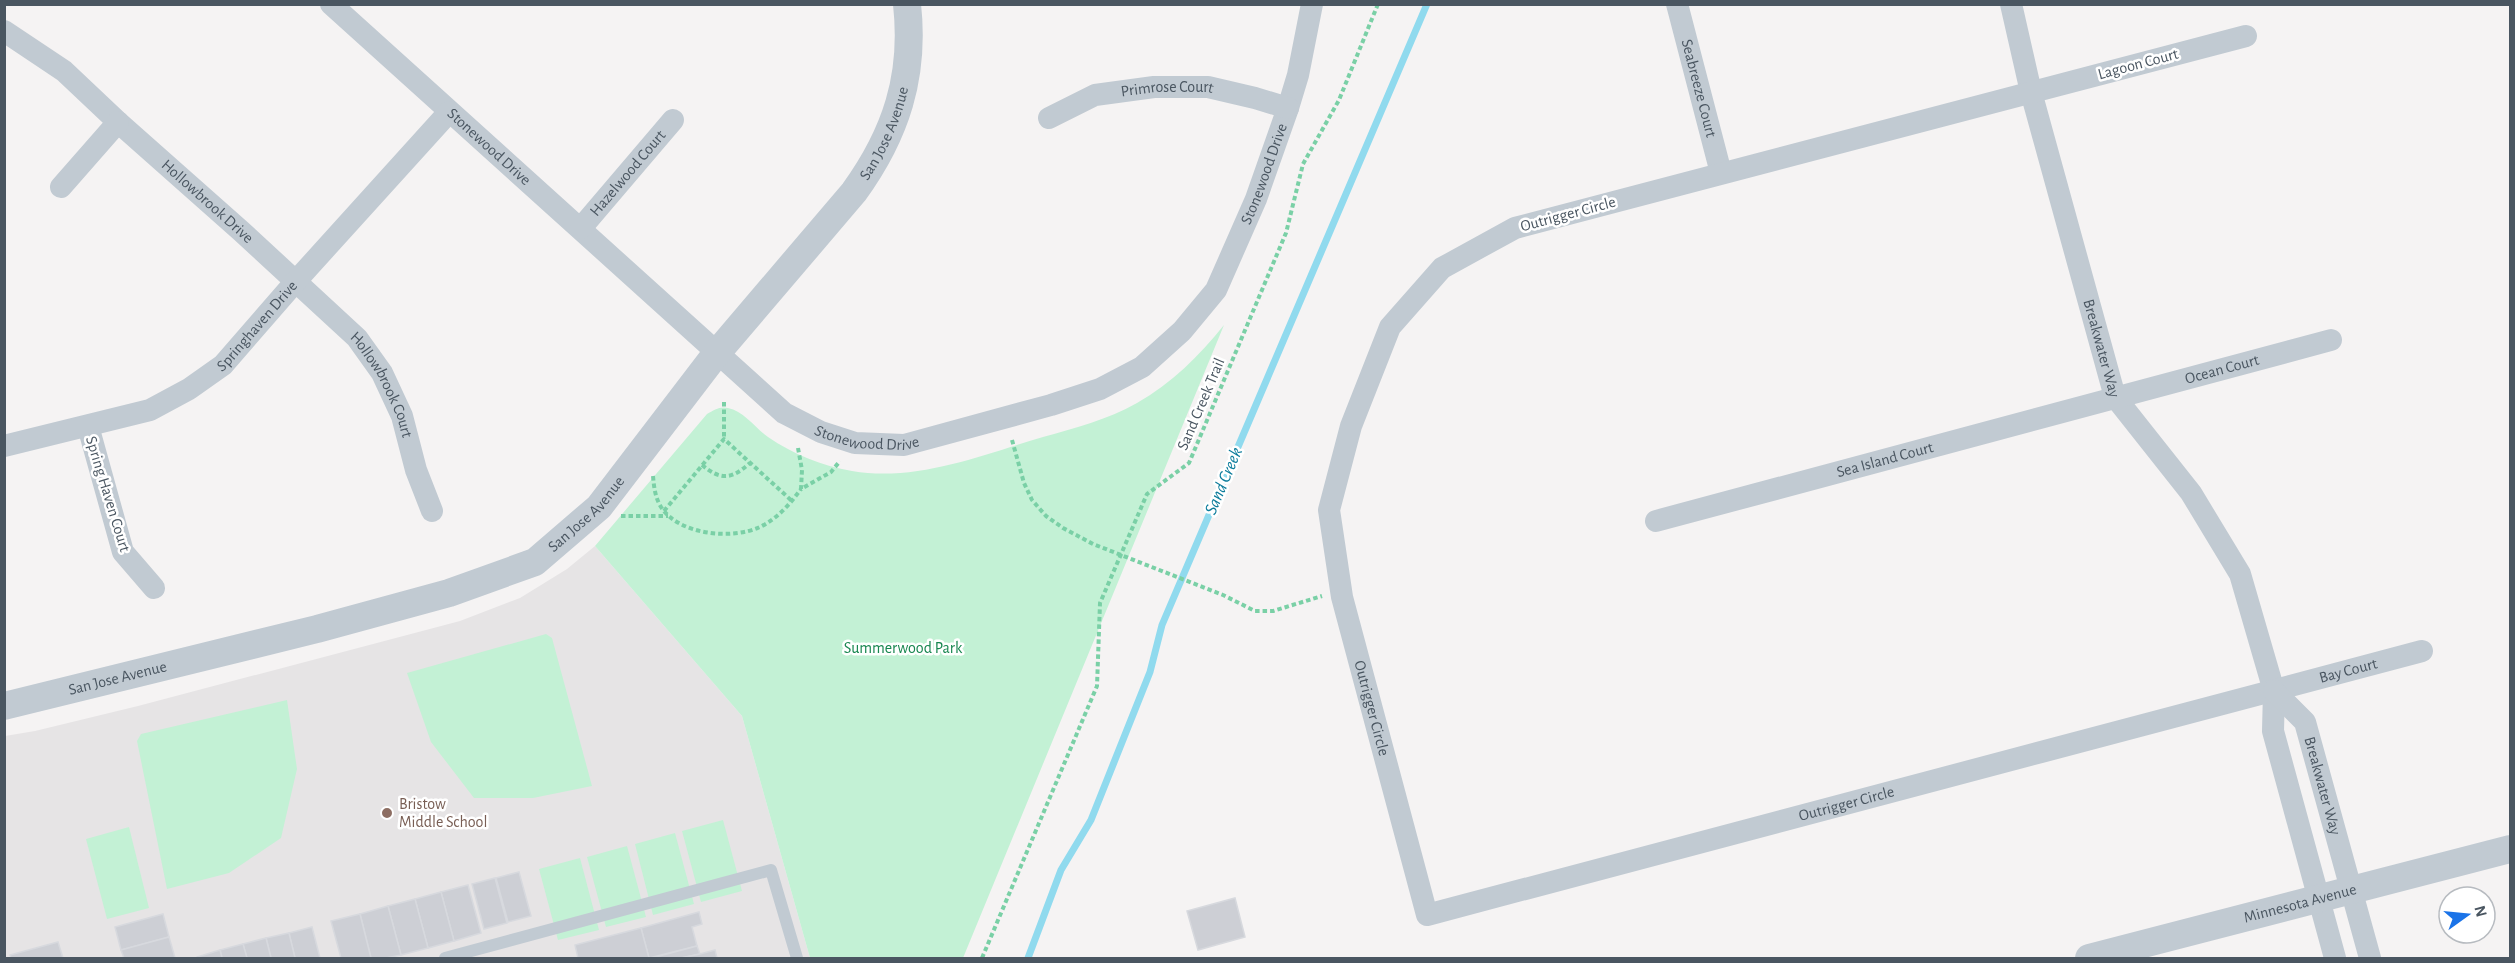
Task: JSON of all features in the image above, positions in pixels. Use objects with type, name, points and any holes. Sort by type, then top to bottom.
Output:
[{"type":"street","name":"Stonewood Drive","points":[[331,4],[784,413],[821,432],[855,443],[904,445],[1051,405],[1100,389],[1142,367],[1182,331],[1216,290],[1256,199],[1298,75],[1312,4]]},
{"type":"street","name":"San Jose Avenue","points":[[4,706],[305,632],[449,593],[535,562],[599,507],[716,354],[854,192],[873,166],[894,123],[907,77],[910,35],[907,4]]},
{"type":"street","name":"Seabreeze Court","points":[[1677,4],[1721,173]]},
{"type":"street","name":"Breakwater Way","points":[[2011,4],[2031,92],[2115,398],[2191,493],[2240,573],[2274,690],[2273,731],[2335,958]]},
{"type":"street","name":"Hollowbrook Drive","points":[[4,31],[64,71],[296,281]]},
{"type":"street","name":"Lagoon Court","points":[[2031,92],[2246,36]]},
{"type":"street","name":"Primrose Court","points":[[1049,118],[1095,95],[1154,87],[1208,87],[1288,108]]},
{"type":"street","name":"Outrigger Circle","points":[[2031,92],[1515,228],[1442,268],[1390,327],[1351,426],[1329,510],[1341,590],[1427,915],[2274,690]]},
{"type":"street","name":"Springhaven Drive","points":[[4,446],[150,410],[189,389],[223,365],[449,112]]},
{"type":"street","name":"Hazelwood Court","points":[[581,228],[673,120]]},
{"type":"street","points":[[61,187],[118,122]]},
{"type":"street","name":"Hollowbrook Court","points":[[296,281],[350,331],[382,373],[402,416],[416,470],[432,511]]},
{"type":"street","name":"Ocean Court","points":[[2115,398],[2331,340]]},
{"type":"street","name":"Sea Island Court","points":[[1656,520],[2115,398]]},
{"type":"street","name":"Spring Haven Court","points":[[88,426],[123,552],[154,588]]},
{"type":"street","name":"Bay Court","points":[[2274,690],[2422,651]]},
{"type":"street","name":"Breakwater Way","points":[[2274,690],[2305,722],[2370,958]]},
{"type":"street","name":"Minnesota Avenue","points":[[2089,958],[2511,849]]},
{"type":"lane","points":[[445,958],[771,870],[797,958]]},
{"type":"path","name":"Sand Creek Trail","points":[[982,958],[1097,686],[1100,603],[1147,494],[1189,463],[1286,233],[1303,164],[1340,100],[1378,4]]},
{"type":"path","points":[[1292,160],[1303,164]]},
{"type":"path","points":[[664,511],[724,439],[724,402]]},
{"type":"path","points":[[724,439],[792,501]]},
{"type":"path","points":[[1012,440],[1024,483],[1032,500],[1046,516],[1093,544],[1223,595],[1255,610],[1273,611],[1341,590]]},
{"type":"path","points":[[798,448],[802,470],[801,489]]},
{"type":"path","points":[[652,471],[656,498],[669,516],[690,527],[709,532],[744,532],[760,527],[776,517],[801,489],[831,472],[840,461]]},
{"type":"path","points":[[702,465],[713,474],[727,476],[739,472],[750,463]]},
{"type":"path","points":[[615,515],[669,516]]},
{"type":"shaded area","name":"Bristow Middle School","points":[[595,546],[742,716],[810,958],[5,958],[5,736],[138,706],[460,621],[520,598],[567,569]]},
{"type":"green space","name":"Summerwood Park","points":[[1224,325],[963,958],[810,958],[742,716],[595,546],[707,414],[717,409],[734,410],[745,416],[763,434],[778,443],[798,454],[830,466],[876,473],[925,470],[973,459],[1079,427],[1126,409],[1173,378],[1195,358]]},
{"type":"green space","points":[[546,634],[552,638],[592,786],[533,798],[474,798],[431,742],[407,673]]},
{"type":"green space","points":[[287,700],[297,769],[281,838],[229,873],[167,889],[137,741],[141,734]]},
{"type":"green space","points":[[723,820],[742,891],[701,902],[682,831]]},
{"type":"green space","points":[[129,827],[149,908],[107,919],[86,839]]},
{"type":"green space","points":[[675,833],[694,904],[653,915],[635,844]]},
{"type":"green space","points":[[627,846],[646,917],[606,927],[587,857]]},
{"type":"green space","points":[[580,858],[599,930],[558,940],[539,869]]},
{"type":"building","points":[[519,872],[531,916],[508,922],[496,878]]},
{"type":"building","points":[[495,878],[507,923],[484,929],[472,884]]},
{"type":"building","points":[[468,885],[481,933],[454,941],[441,892]]},
{"type":"building","points":[[441,892],[454,941],[428,948],[415,899]]},
{"type":"building","points":[[1235,898],[1245,937],[1198,950],[1187,911]]},
{"type":"building","points":[[415,899],[428,948],[401,955],[388,906]]},
{"type":"building","points":[[388,906],[401,955],[371,958],[360,914]]},
{"type":"building","points":[[699,912],[702,924],[692,927],[697,946],[649,958],[641,928]]},
{"type":"building","points":[[163,914],[169,937],[121,950],[115,927]]},
{"type":"building","points":[[360,914],[371,958],[341,958],[331,921]]},
{"type":"building","points":[[312,927],[320,958],[295,958],[289,933]]},
{"type":"building","points":[[641,928],[649,958],[578,958],[575,945]]},
{"type":"building","points":[[289,933],[295,958],[271,958],[266,938]]},
{"type":"building","points":[[169,937],[175,958],[124,958],[121,950]]},
{"type":"building","points":[[266,938],[271,958],[247,958],[243,944]]},
{"type":"building","points":[[58,942],[63,958],[11,958],[10,955]]},
{"type":"building","points":[[243,944],[247,958],[222,958],[220,950]]},
{"type":"building","points":[[697,946],[700,954],[681,958],[652,958]]},
{"type":"building","points":[[220,950],[222,958],[197,958],[197,957]]},
{"type":"building","points":[[715,950],[717,958],[681,958],[700,954]]},
{"type":"waterway","name":"Sand Creek","points":[[1028,958],[1061,870],[1091,820],[1150,672],[1162,625],[1427,4]]},
{"type":"place","name":"Bristow Middle School","points":[[387,813]]}]
